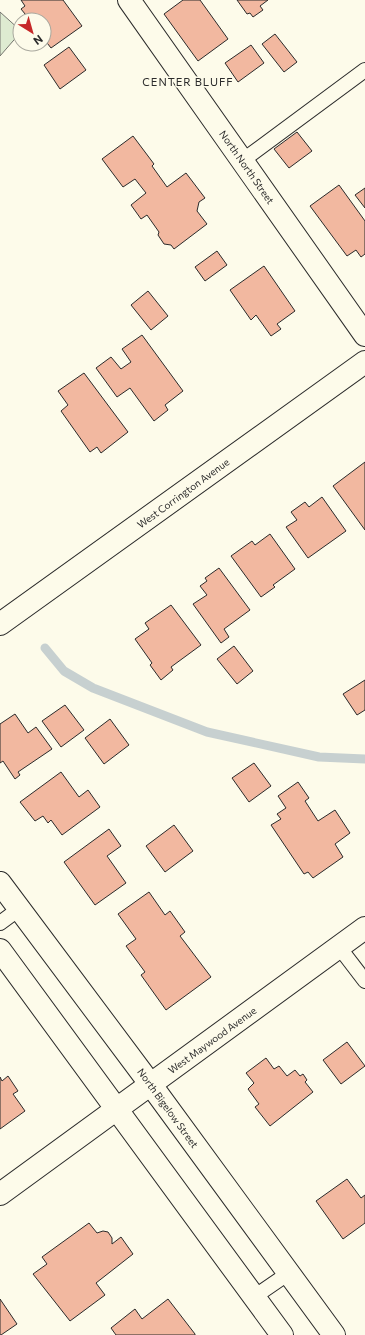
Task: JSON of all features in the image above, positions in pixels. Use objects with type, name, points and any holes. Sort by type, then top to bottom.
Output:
[{"type":"street","name":"North North Street","points":[[129,0],[365,335]]},
{"type":"street","name":"West Corrington Avenue","points":[[0,624],[363,368]]},
{"type":"street","name":"North Bigelow Street","points":[[0,882],[334,1335]]},
{"type":"street","name":"West Maywood Avenue","points":[[0,1194],[365,928]]},
{"type":"street","points":[[0,950],[282,1335]]},
{"type":"lane","points":[[242,161],[365,70]]},
{"type":"lane","points":[[0,923],[20,909]]},
{"type":"lane","points":[[339,946],[365,981]]},
{"type":"lane","points":[[254,1297],[289,1273]]},
{"type":"green space","points":[[0,12],[12,23],[12,42],[0,56]]},
{"type":"building","points":[[21,0],[63,0],[82,26],[52,47],[52,12],[23,12],[21,9],[25,6]]},
{"type":"building","points":[[183,0],[200,0],[228,39],[198,61],[164,14]]},
{"type":"building","points":[[237,0],[268,0],[260,6],[263,10],[253,17],[250,13],[247,14]]},
{"type":"building","points":[[275,34],[297,62],[284,72],[262,44]]},
{"type":"building","points":[[251,45],[264,63],[238,82],[225,63]]},
{"type":"building","points":[[69,47],[86,70],[60,89],[44,65]]},
{"type":"building","points":[[297,132],[312,151],[289,168],[274,149]]},
{"type":"building","points":[[133,136],[154,164],[152,166],[167,187],[186,173],[205,198],[199,202],[197,211],[207,224],[174,249],[171,245],[164,244],[158,235],[159,232],[147,215],[141,219],[131,205],[146,193],[135,179],[123,187],[102,159]]},
{"type":"building","points":[[339,185],[365,221],[365,254],[361,257],[356,250],[347,256],[310,206]]},
{"type":"building","points":[[365,188],[365,208],[355,195]]},
{"type":"building","points":[[217,251],[227,265],[205,281],[195,267]]},
{"type":"building","points":[[264,266],[295,311],[277,324],[281,329],[271,336],[256,315],[251,320],[230,290]]},
{"type":"building","points":[[148,291],[168,316],[151,330],[131,305]]},
{"type":"building","points":[[142,335],[183,391],[165,405],[168,410],[154,421],[130,388],[117,397],[96,368],[111,357],[121,369],[131,362],[122,349]]},
{"type":"building","points":[[84,373],[128,432],[101,453],[97,447],[90,452],[61,411],[68,405],[58,391]]},
{"type":"building","points":[[365,462],[365,530],[333,486]]},
{"type":"building","points":[[322,497],[346,531],[308,558],[286,527],[297,520],[291,512],[305,502],[309,507]]},
{"type":"building","points":[[270,534],[295,569],[273,585],[275,587],[261,597],[231,556],[252,541],[255,545]]},
{"type":"building","points":[[219,568],[250,610],[224,629],[229,637],[221,643],[193,604],[207,595],[200,586],[207,581],[205,578]]},
{"type":"building","points":[[171,605],[201,645],[171,667],[173,670],[161,680],[150,665],[152,663],[135,639],[149,629],[145,623]]},
{"type":"building","points":[[234,646],[253,671],[237,684],[217,659]]},
{"type":"building","points":[[365,680],[365,710],[357,715],[343,694]]},
{"type":"building","points":[[65,705],[84,730],[61,747],[42,721]]},
{"type":"building","points":[[15,714],[28,733],[36,727],[52,749],[18,772],[20,775],[15,779],[3,761],[0,763],[0,724]]},
{"type":"building","points":[[110,719],[129,745],[104,764],[85,738]]},
{"type":"building","points":[[254,763],[271,786],[249,802],[232,778]]},
{"type":"building","points":[[61,772],[79,797],[88,790],[100,807],[62,835],[51,820],[48,823],[43,816],[35,821],[20,802]]},
{"type":"building","points":[[298,782],[309,798],[305,801],[318,821],[335,810],[350,833],[335,844],[343,857],[313,878],[308,872],[304,874],[271,825],[281,819],[277,814],[286,808],[278,796]]},
{"type":"building","points":[[174,825],[193,851],[165,872],[146,846]]},
{"type":"building","points":[[109,829],[121,846],[107,856],[126,883],[95,905],[64,862]]},
{"type":"building","points":[[149,892],[165,915],[170,911],[185,932],[180,936],[211,977],[166,1010],[141,975],[145,972],[126,946],[136,939],[118,914]]},
{"type":"building","points":[[347,1042],[365,1066],[341,1084],[323,1060]]},
{"type":"building","points":[[266,1058],[274,1069],[279,1066],[287,1076],[295,1070],[300,1076],[303,1074],[307,1080],[305,1082],[313,1092],[270,1126],[255,1107],[259,1104],[248,1089],[254,1083],[246,1073]]},
{"type":"building","points":[[8,1076],[18,1091],[13,1094],[25,1111],[0,1129],[0,1077],[2,1081]]},
{"type":"building","points":[[347,1179],[361,1198],[365,1195],[365,1223],[343,1239],[316,1201]]},
{"type":"building","points":[[89,1223],[97,1233],[103,1231],[108,1232],[112,1238],[112,1244],[121,1237],[133,1254],[96,1283],[105,1295],[70,1321],[33,1274],[47,1264],[42,1257]]},
{"type":"building","points":[[0,1299],[17,1324],[1,1335],[0,1335]]},
{"type":"building","points":[[168,1299],[195,1335],[116,1335],[111,1328],[135,1309],[142,1319]]},
{"type":"waterway","points":[[45,648],[64,671],[93,688],[207,732],[319,757],[365,759]]},
{"type":"district","name":"CENTER BLUFF","points":[[188,81]]}]
